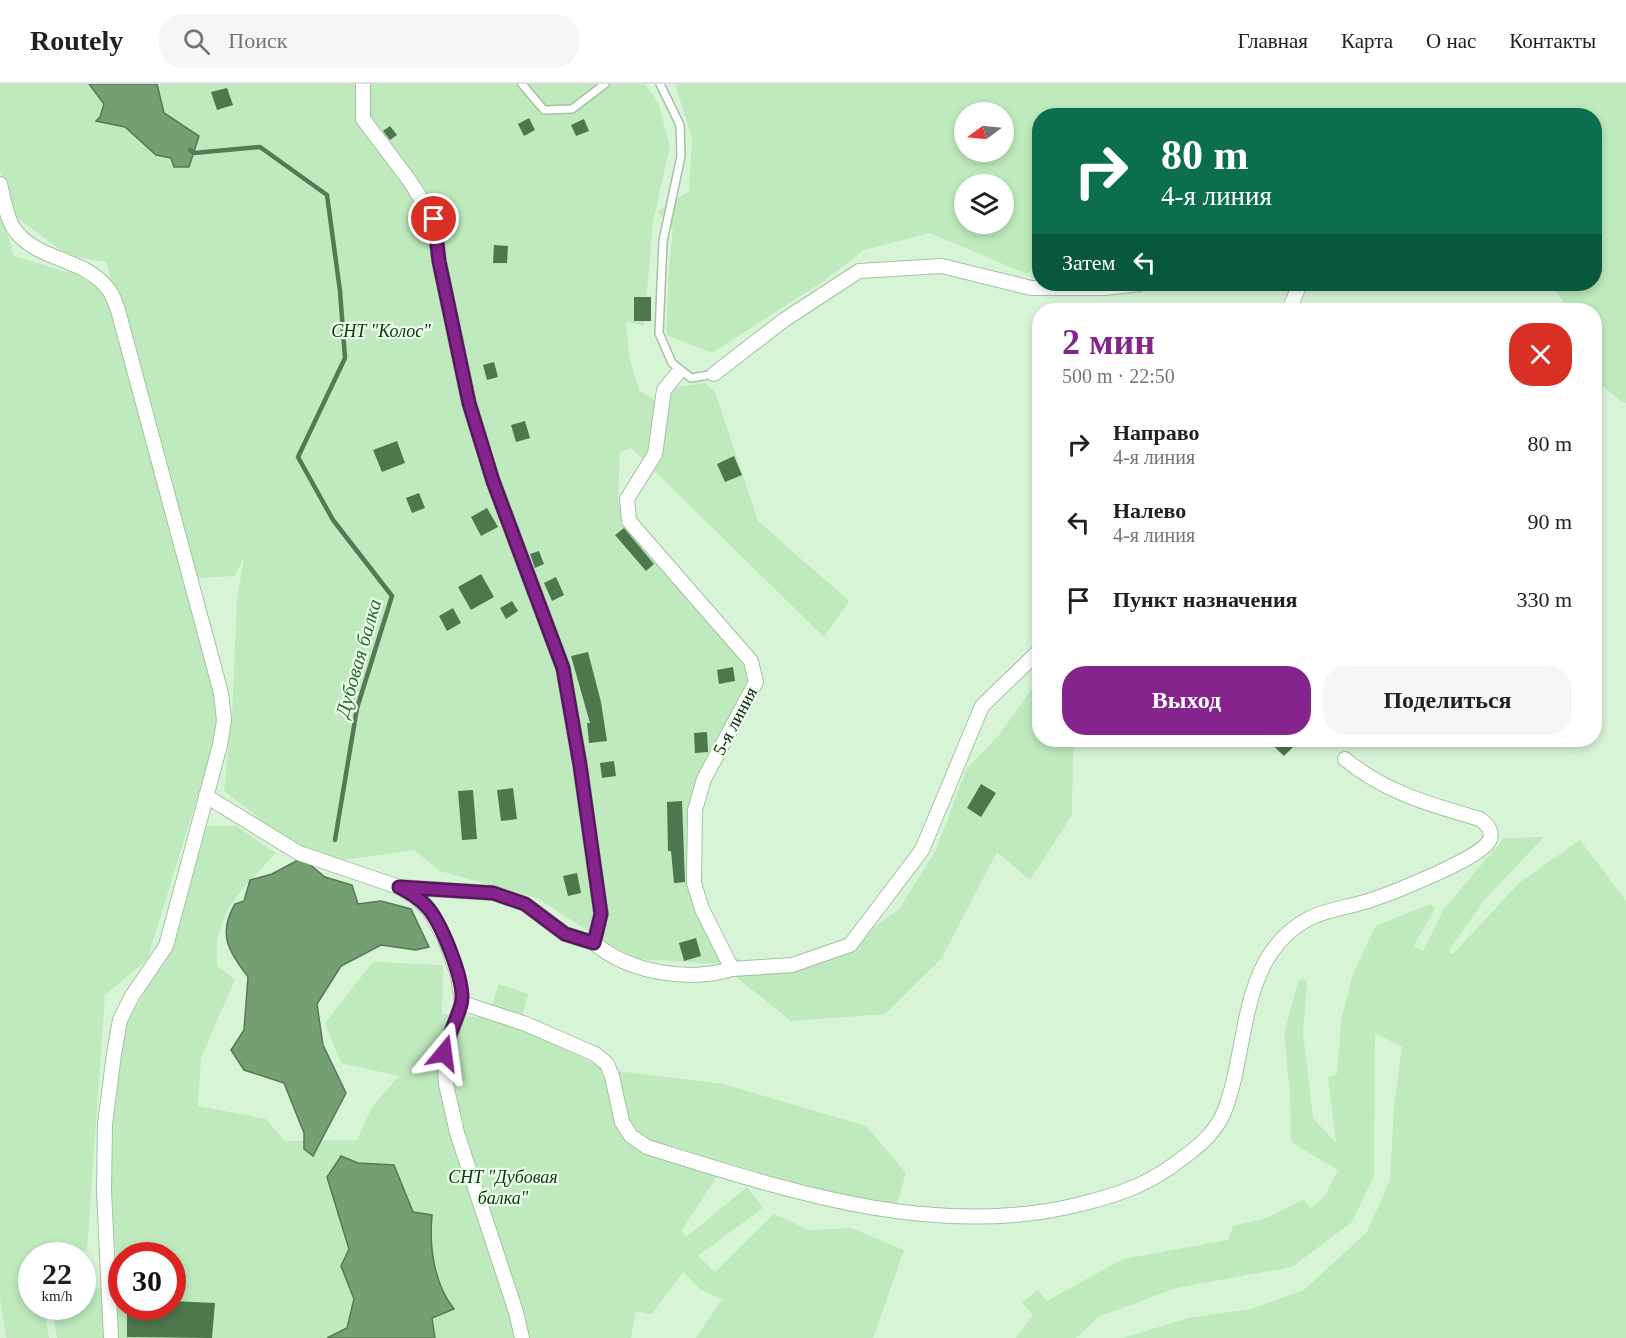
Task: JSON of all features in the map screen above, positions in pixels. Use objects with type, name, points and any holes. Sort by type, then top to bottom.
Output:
[{"type":"street","points":[[363,84],[363,119],[409,180],[434,219],[439,261],[469,403],[493,481],[563,668],[580,765],[601,914],[594,943]]},
{"type":"street","points":[[0,184],[8,216],[18,235],[35,248],[95,276],[108,289],[118,310],[221,693],[225,720],[166,946],[124,1012],[114,1054],[105,1124],[104,1191],[111,1338]]},
{"type":"street","points":[[714,374],[784,320],[859,271],[942,266],[1032,288]]},
{"type":"street","name":"5-я линия","points":[[677,374],[664,390],[655,454],[627,499],[627,508],[629,521],[751,661],[756,682],[704,779],[694,810],[694,883],[702,909],[732,969]]},
{"type":"street","points":[[399,887],[493,893],[525,904],[565,934],[594,943],[646,971],[714,975],[732,969],[792,965],[850,945],[922,850],[982,706],[1032,658]]},
{"type":"street","points":[[462,1003],[526,1024],[595,1054],[607,1064],[612,1076],[622,1122],[631,1136],[647,1147],[658,1151],[823,1198],[903,1212],[963,1218],[1011,1216],[1061,1209],[1103,1198],[1132,1189],[1155,1178],[1211,1134],[1223,1115],[1233,1088],[1244,1021],[1253,990],[1267,960],[1294,928],[1312,917],[1370,901],[1455,865],[1479,852],[1489,842],[1491,833],[1480,819],[1398,793],[1367,778],[1345,759]]},
{"type":"street","points":[[206,796],[299,853],[399,887],[416,897],[429,910],[445,939],[458,975],[462,1003],[444,1053],[446,1084],[457,1132],[516,1312],[522,1338]]},
{"type":"lane","points":[[522,84],[544,110],[572,109],[605,84]]},
{"type":"lane","points":[[660,84],[680,125],[681,156],[663,241],[660,333],[672,363],[691,378],[714,374]]},
{"type":"green space","name":"СНТ \"Колос\"","points":[[0,84],[645,84],[658,103],[670,146],[653,222],[644,326],[626,322],[630,360],[639,390],[665,407],[672,388],[705,383],[715,392],[758,521],[849,601],[824,637],[631,448],[620,452],[618,500],[652,550],[747,661],[751,683],[710,757],[689,806],[690,898],[715,948],[767,973],[850,945],[899,909],[936,850],[967,768],[999,735],[1032,689],[1032,747],[1075,747],[1072,815],[1030,880],[997,852],[941,959],[885,1014],[791,1021],[720,964],[639,959],[608,944],[537,898],[440,871],[414,850],[344,860],[304,853],[224,791],[232,715],[237,600],[244,557],[235,576],[198,578],[106,262],[69,256],[11,213],[0,170]]},
{"type":"green space","points":[[675,84],[1626,84],[1626,403],[1602,386],[1602,303],[1565,303],[1555,291],[1602,291],[1602,108],[1032,108],[1032,269],[1027,274],[930,233],[864,250],[824,281],[712,353],[666,335],[673,229],[657,212],[689,191],[692,138]]},
{"type":"green space","points":[[0,208],[14,256],[78,275],[112,297],[222,717],[147,960],[105,995],[88,1242],[18,1242],[18,1320],[46,1320],[49,1338],[6,1338],[0,1298]]},
{"type":"green space","name":"СНТ \"Дубовая балка\"","points":[[204,826],[236,826],[276,853],[232,903],[219,931],[217,966],[235,980],[201,1057],[198,1106],[266,1119],[285,1141],[357,1140],[372,1107],[399,1076],[341,1063],[325,1023],[373,962],[443,965],[442,1014],[487,1018],[499,984],[528,994],[519,1028],[608,1070],[723,1084],[866,1126],[906,1173],[897,1203],[834,1194],[726,1163],[681,1231],[686,1237],[747,1187],[763,1208],[698,1256],[715,1272],[774,1214],[809,1230],[851,1228],[904,1250],[873,1338],[696,1338],[722,1299],[701,1290],[683,1272],[652,1314],[636,1311],[631,1338],[57,1338],[54,1320],[96,1320],[96,1289],[108,1288],[108,1320],[186,1320],[186,1242],[115,1242],[109,1157],[109,1107],[121,1032],[166,957]]},
{"type":"green space","points":[[1544,837],[1486,898],[1448,951],[1453,954],[1520,882],[1580,840],[1626,901],[1626,1338],[1123,1338],[1188,1318],[1251,1309],[1304,1290],[1367,1232],[1390,1180],[1394,1106],[1402,1047],[1375,1033],[1374,1176],[1352,1222],[1292,1267],[1176,1288],[1098,1317],[1076,1338],[1016,1338],[1033,1315],[1022,1303],[1037,1290],[1047,1301],[1123,1259],[1228,1240],[1233,1226],[1267,1218],[1304,1199],[1310,1209],[1325,1196],[1338,1170],[1291,1142],[1290,1093],[1284,1034],[1299,979],[1307,980],[1303,1032],[1313,1118],[1336,1143],[1328,1077],[1337,1074],[1341,1020],[1353,974],[1376,926],[1430,904],[1435,908],[1414,946],[1423,951],[1444,909],[1504,838]]},
{"type":"shaded area","points":[[89,84],[157,84],[164,113],[199,136],[189,167],[174,167],[171,158],[156,155],[125,127],[96,121],[100,117],[104,104]]},
{"type":"shaded area","points":[[302,858],[325,877],[352,885],[358,904],[381,901],[411,909],[429,947],[416,950],[381,945],[341,966],[317,1004],[323,1045],[346,1093],[313,1156],[304,1149],[304,1133],[284,1083],[244,1070],[231,1050],[244,1030],[248,977],[235,959],[226,934],[230,915],[235,904],[244,901],[250,880],[272,874]]},
{"type":"shaded area","points":[[341,1156],[358,1163],[394,1165],[413,1212],[432,1215],[431,1240],[434,1265],[447,1299],[454,1309],[432,1318],[435,1338],[327,1338],[347,1328],[354,1299],[341,1266],[349,1249],[327,1177]]},
{"type":"building","points":[[227,88],[233,105],[217,110],[211,92]]},
{"type":"building","points":[[529,118],[535,130],[524,136],[518,124]]},
{"type":"building","points":[[584,119],[589,131],[576,136],[571,125]]},
{"type":"building","points":[[390,126],[397,135],[390,140],[383,131]]},
{"type":"building","points":[[494,245],[508,246],[507,263],[493,263]]},
{"type":"building","points":[[634,297],[651,297],[651,321],[634,321]]},
{"type":"building","points":[[494,362],[498,377],[487,380],[483,365]]},
{"type":"building","points":[[525,421],[530,438],[516,442],[511,425]]},
{"type":"building","points":[[397,441],[405,463],[382,472],[373,450]]},
{"type":"building","points":[[734,456],[742,475],[725,482],[717,464]]},
{"type":"building","points":[[419,493],[425,508],[412,513],[406,498]]},
{"type":"building","points":[[487,508],[498,527],[481,536],[471,517]]},
{"type":"building","points":[[624,528],[654,564],[646,571],[615,535]]},
{"type":"building","points":[[539,551],[544,564],[535,568],[530,554]]},
{"type":"building","points":[[481,574],[494,597],[471,610],[458,587]]},
{"type":"building","points":[[556,577],[564,595],[552,601],[544,583]]},
{"type":"building","points":[[512,601],[518,611],[506,619],[500,608]]},
{"type":"building","points":[[453,608],[461,623],[447,631],[439,616]]},
{"type":"building","points":[[588,652],[601,702],[607,741],[589,743],[587,723],[590,723],[571,656]]},
{"type":"building","points":[[733,667],[735,681],[719,684],[717,670]]},
{"type":"building","points":[[707,732],[708,752],[695,753],[694,733]]},
{"type":"building","points":[[1274,747],[1293,747],[1284,756]]},
{"type":"building","points":[[614,761],[616,776],[602,778],[600,763]]},
{"type":"building","points":[[981,784],[996,793],[981,817],[967,808]]},
{"type":"building","points":[[513,788],[517,819],[501,821],[497,790]]},
{"type":"building","points":[[473,790],[477,839],[462,840],[458,791]]},
{"type":"building","points":[[682,801],[685,882],[674,883],[671,851],[668,851],[667,802]]},
{"type":"building","points":[[577,873],[581,893],[568,896],[563,876]]},
{"type":"building","points":[[696,938],[701,956],[684,961],[679,943]]},
{"type":"building","points":[[186,1302],[215,1303],[212,1338],[127,1337],[127,1320],[186,1320]]},
{"type":"waterway","name":"Дубовая балка","points":[[190,150],[194,153],[260,147],[327,195],[340,291],[345,358],[298,457],[333,520],[392,596],[357,708],[335,840]]},
{"type":"route","points":[[434,219],[439,261],[469,403],[493,481],[563,668],[580,765],[601,914],[594,943],[565,934],[525,904],[493,893],[399,887],[416,897],[429,910],[445,939],[458,975],[462,1003],[452,1024],[444,1053]]}]
